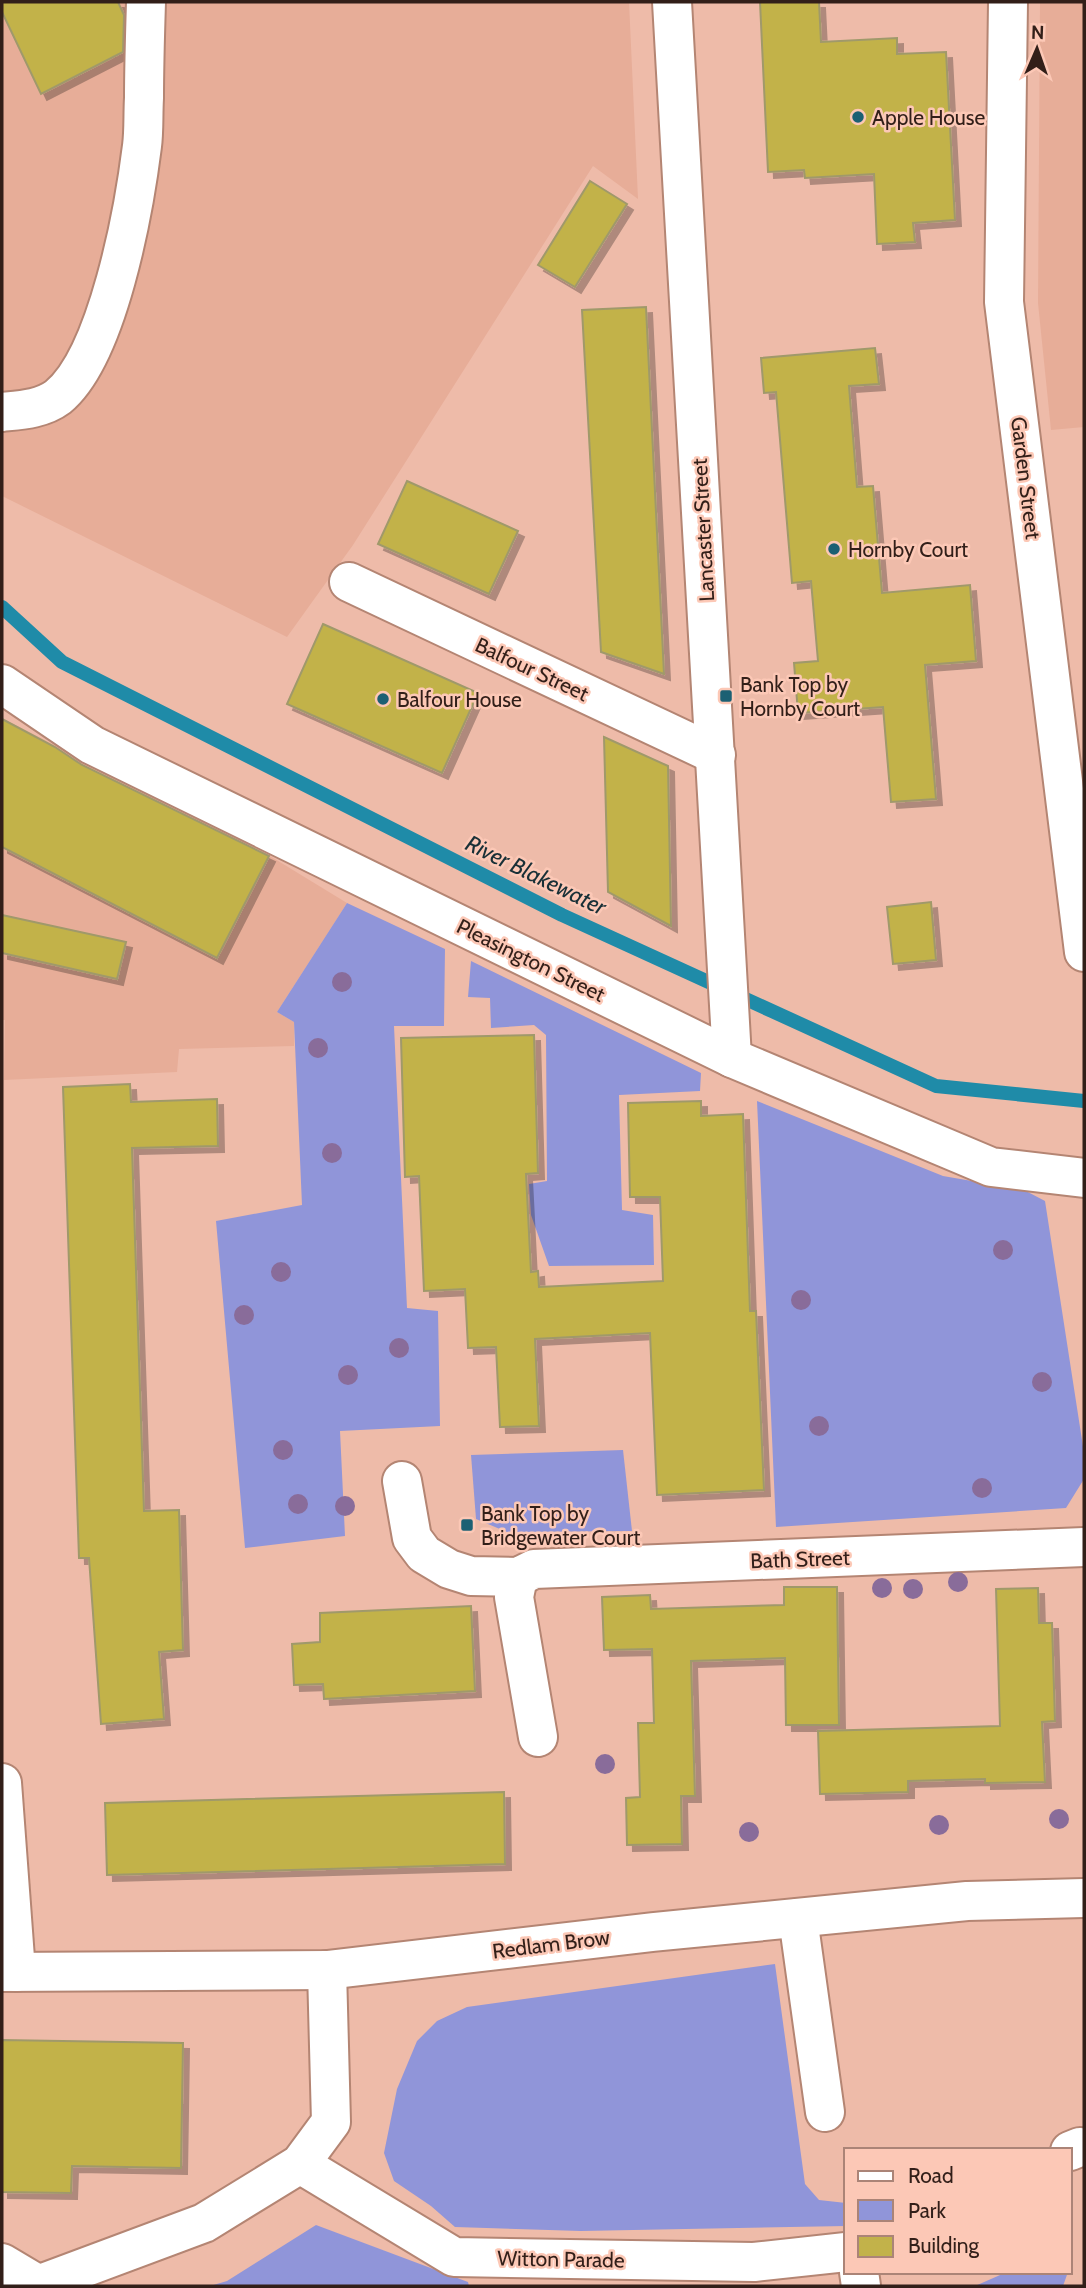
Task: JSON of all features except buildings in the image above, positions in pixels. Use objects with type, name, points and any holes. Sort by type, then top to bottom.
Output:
[{"type":"street","points":[[2,412],[31,410],[57,398],[74,379],[99,332],[125,246],[142,145],[146,2]]},
{"type":"street","name":"Lancaster Street","points":[[672,2],[732,1058]]},
{"type":"street","name":"Garden Street","points":[[1008,2],[1004,302],[1084,952]]},
{"type":"street","name":"Balfour Street","points":[[349,582],[716,755]]},
{"type":"street","name":"Pleasington Street","points":[[2,684],[92,745],[732,1058],[991,1167],[1084,1178]]},
{"type":"street","name":"Bath Street","points":[[402,1481],[412,1538],[424,1554],[449,1569],[471,1576],[518,1577],[534,1569],[1084,1547]]},
{"type":"street","points":[[518,1577],[514,1597],[538,1737]]},
{"type":"street","points":[[2,1783],[9,1972]]},
{"type":"street","name":"Redlam Brow","points":[[9,1972],[327,1970],[967,1901],[1084,1898]]},
{"type":"street","points":[[798,1919],[825,2112]]},
{"type":"street","points":[[2,2263],[37,2285],[204,2223],[300,2164],[331,2122],[327,1970]]},
{"type":"street","name":"Witton Parade","points":[[300,2164],[454,2257],[754,2262],[844,2252]]},
{"type":"shaded area","points":[[2,2],[629,2],[638,199],[593,166],[353,545],[287,637],[2,496]]},
{"type":"shaded area","points":[[1040,2],[1084,2],[1084,427],[1051,430],[1038,303]]},
{"type":"shaded area","points":[[2,718],[270,856],[347,903],[277,1012],[294,1022],[294,1046],[179,1049],[177,1072],[4,1080]]},
{"type":"green space","points":[[347,903],[445,949],[444,1026],[394,1026],[407,1308],[438,1311],[440,1426],[340,1431],[345,1536],[245,1548],[216,1221],[302,1205],[294,1022],[277,1012]]},
{"type":"green space","points":[[471,961],[701,1073],[700,1091],[619,1095],[622,1210],[653,1215],[654,1265],[549,1266],[531,1215],[529,1184],[547,1181],[546,1035],[534,1025],[491,1028],[490,998],[468,997]]},
{"type":"green space","points":[[757,1101],[943,1176],[1024,1190],[1045,1201],[1084,1453],[1084,1479],[1066,1508],[776,1527]]},
{"type":"green space","points":[[623,1450],[632,1531],[507,1532],[476,1519],[471,1455]]},
{"type":"green space","points":[[775,1964],[805,2184],[819,2200],[844,2203],[844,2226],[581,2231],[455,2227],[431,2206],[394,2181],[384,2153],[397,2089],[417,2041],[437,2021],[467,2007]]},
{"type":"green space","points":[[316,2225],[468,2282],[469,2286],[210,2286],[227,2281]]},
{"type":"green space","points":[[1002,2274],[1067,2274],[1063,2286],[975,2286]]},
{"type":"waterway","name":"River Blakewater","points":[[2,607],[62,662],[562,915],[936,1086],[1084,1101]]},
{"type":"place","name":"Apple House","points":[[858,117]]},
{"type":"place","name":"Hornby Court","points":[[834,549]]},
{"type":"place","name":"Bank Top by Hornby Court","points":[[726,696]]},
{"type":"place","name":"Balfour House","points":[[383,699]]},
{"type":"place","name":"Bank Top by Bridgewater Court","points":[[467,1525]]}]
